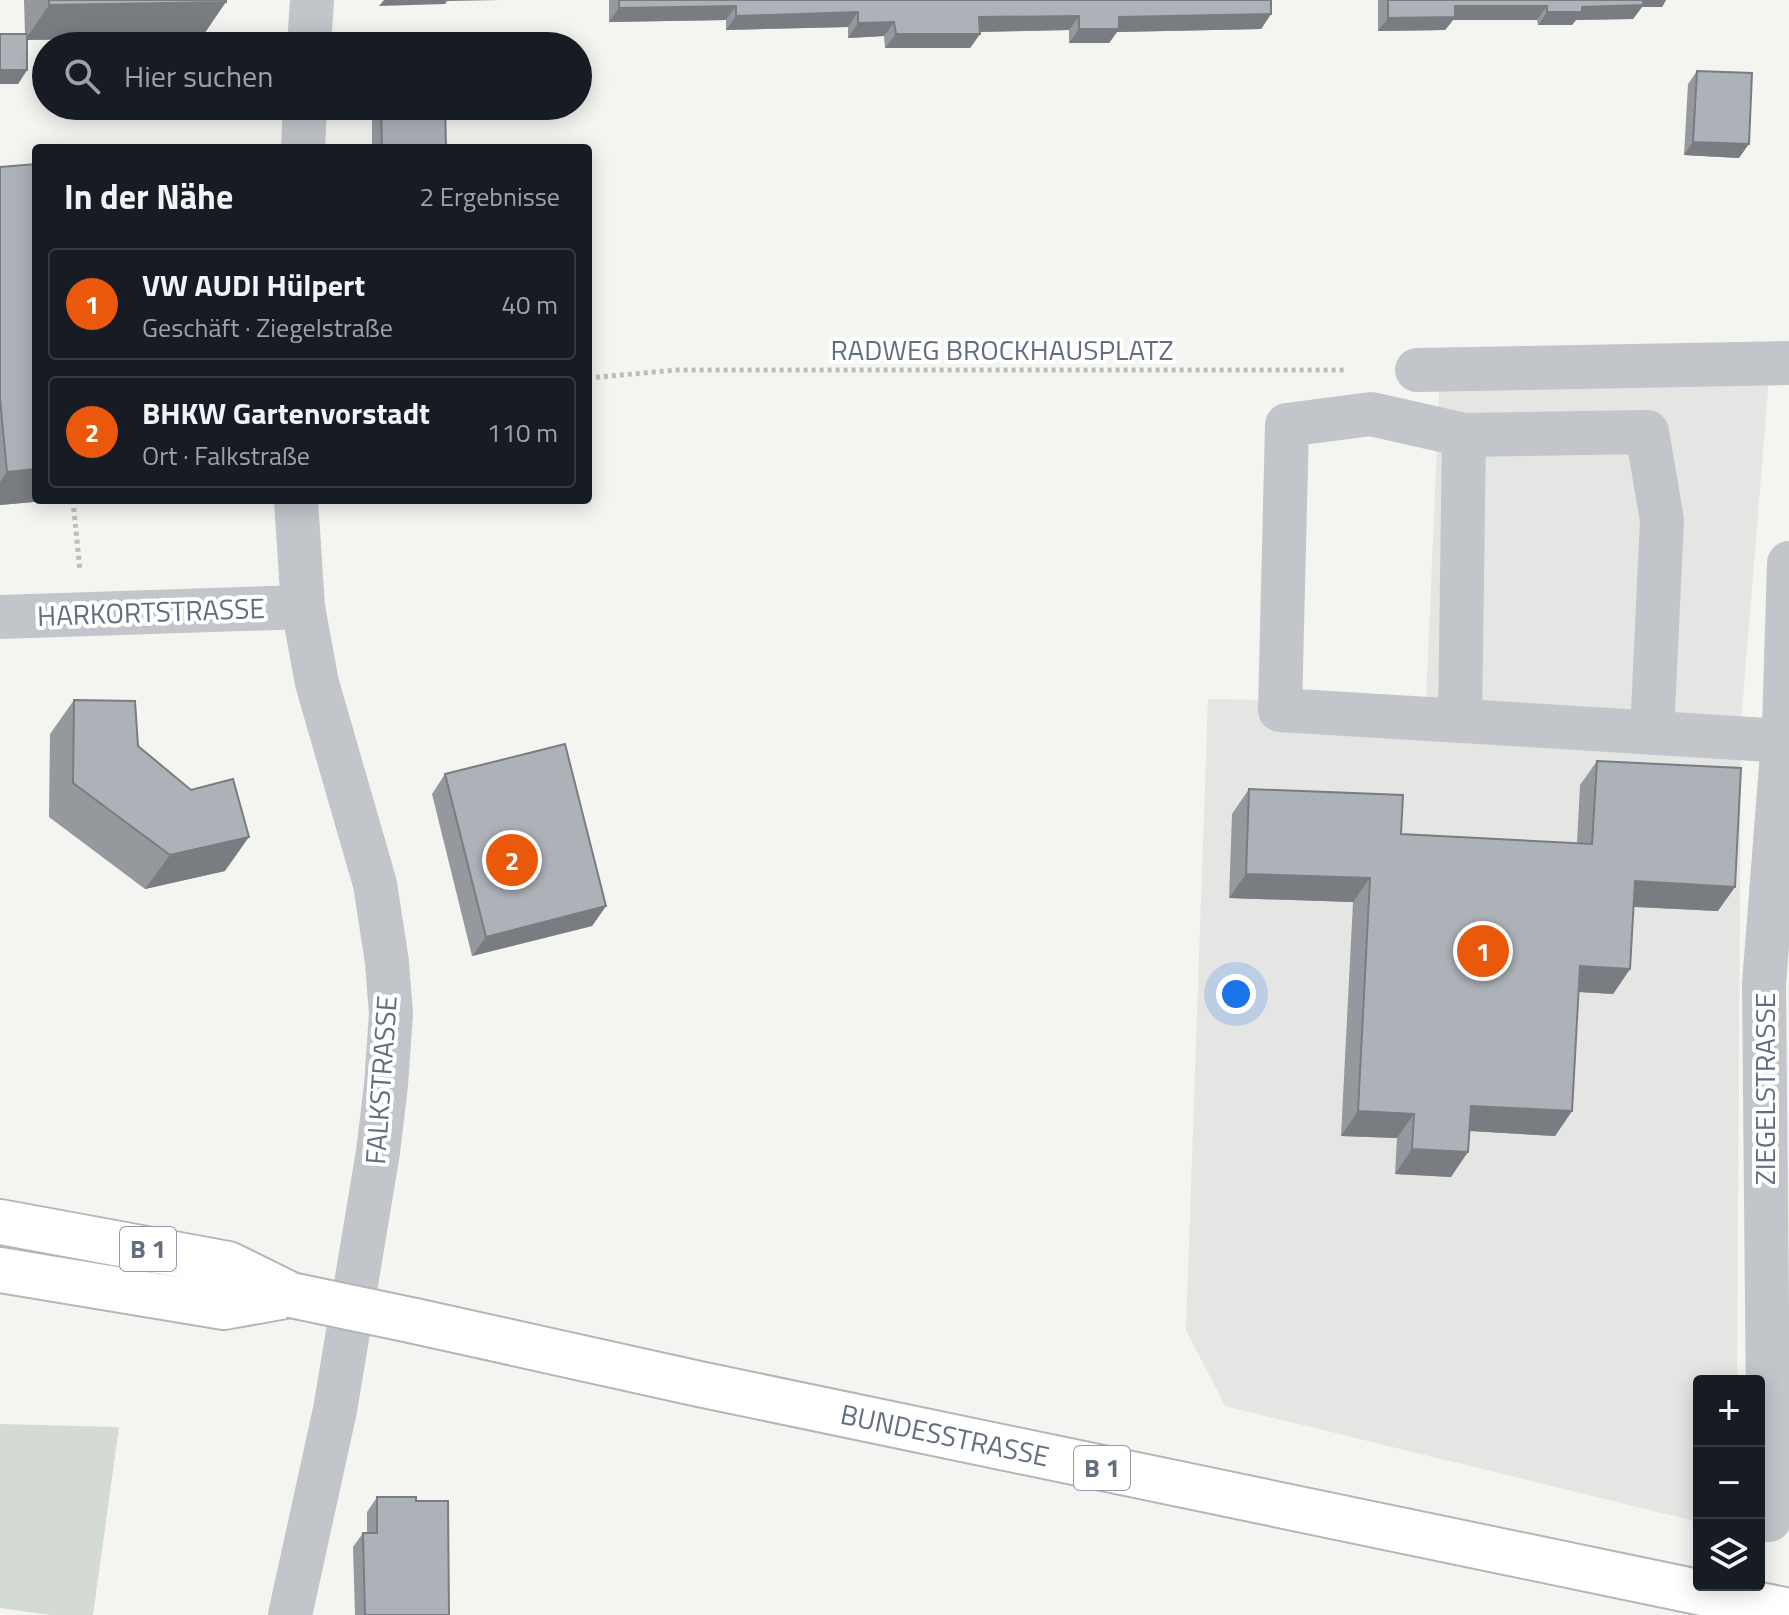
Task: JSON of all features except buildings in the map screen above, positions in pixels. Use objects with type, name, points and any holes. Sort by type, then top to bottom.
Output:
[{"type":"main road","name":"B 1","points":[[0,1222],[228,1264],[291,1295]]},
{"type":"main road","name":"B 1","points":[[0,1270],[224,1307],[291,1295]]},
{"type":"main road","name":"BUNDESSTRASSE","points":[[291,1295],[746,1394],[1789,1611]]},
{"type":"street","points":[[310,32],[312,0]]},
{"type":"street","points":[[303,144],[304,120]]},
{"type":"street","points":[[1417,370],[1789,363]]},
{"type":"street","points":[[1652,733],[1662,520],[1647,432],[1464,435],[1371,414],[1287,425],[1280,710],[1652,733],[1785,732]]},
{"type":"street","points":[[1460,721],[1464,435]]},
{"type":"street","name":"FALKSTRASSE","points":[[290,1615],[335,1410],[378,1152],[391,1014],[375,884],[317,683],[303,607],[296,504]]},
{"type":"street","name":"ZIEGELSTRASSE","points":[[1769,1520],[1764,984],[1785,732],[1789,563]]},
{"type":"street","name":"HARKORTSTRASSE","points":[[0,617],[303,607]]},
{"type":"path","name":"RADWEG BROCKHAUSPLATZ","points":[[592,378],[676,370],[1417,370]]},
{"type":"path","points":[[73,504],[85,615]]},
{"type":"shaded area","points":[[1770,366],[1741,723],[1737,1375],[1693,1375],[1693,1521],[1225,1406],[1186,1330],[1208,699],[1426,702],[1440,375]]},
{"type":"shaded area","points":[[0,1424],[119,1427],[93,1615],[51,1615],[0,1608]]},
{"type":"place","name":"BHKW Gartenvorstadt","points":[[512,860]]},
{"type":"place","name":"VW AUDI Hülpert","points":[[1483,951]]}]
